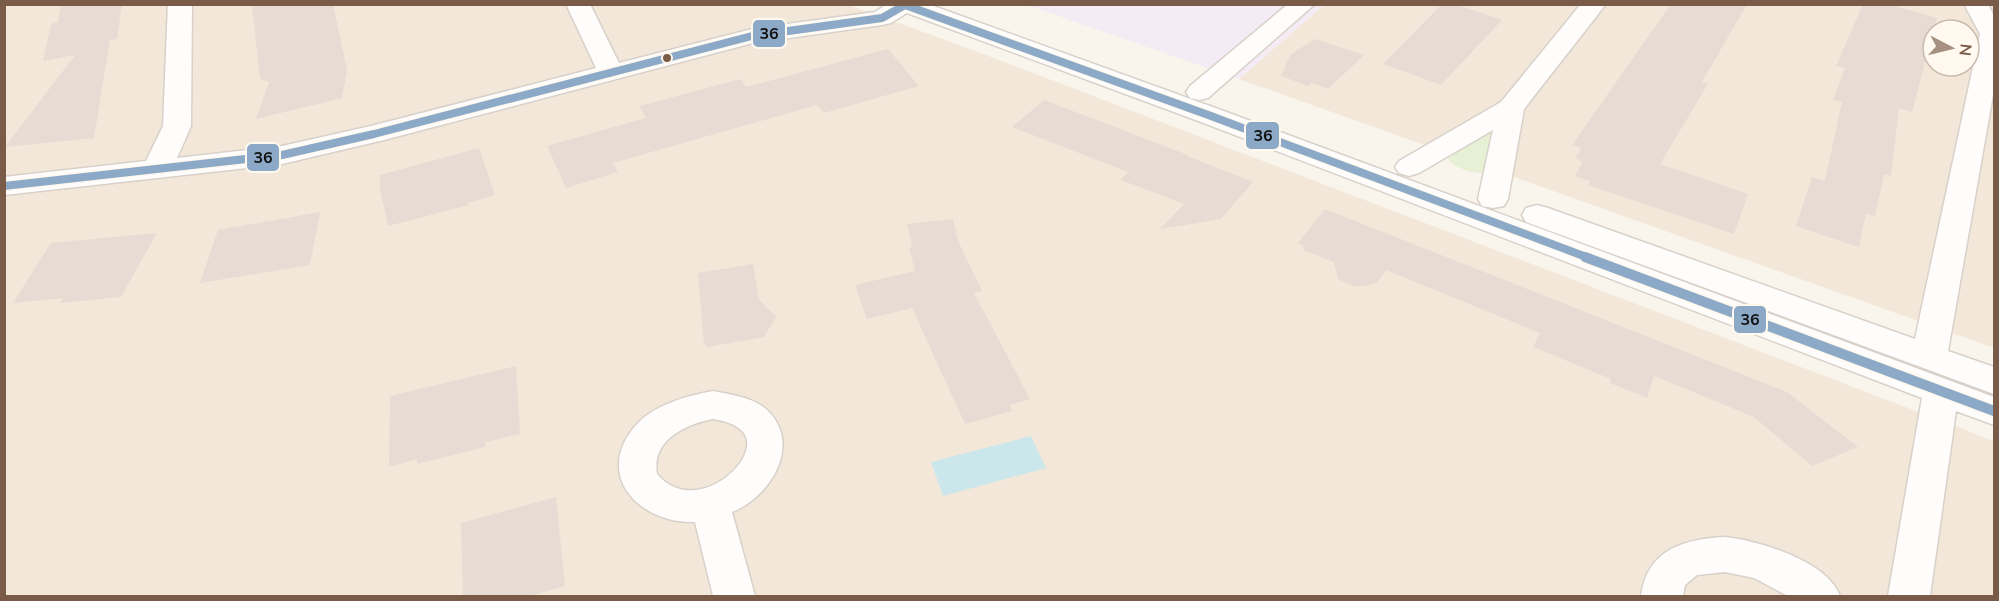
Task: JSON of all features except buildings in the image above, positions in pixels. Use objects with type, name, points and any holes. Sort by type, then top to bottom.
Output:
[{"type":"street","points":[[154,171],[166,153],[177,126],[180,4]]},
{"type":"street","points":[[578,4],[611,72]]},
{"type":"street","points":[[752,36],[788,20],[811,4]]},
{"type":"street","points":[[964,4],[1493,199],[1935,374],[1995,411]]},
{"type":"street","points":[[1199,92],[1303,4]]},
{"type":"street","points":[[1409,168],[1511,108],[1594,4]]},
{"type":"street","points":[[1909,597],[1935,374],[1992,34],[1976,4]]},
{"type":"street","points":[[4,186],[282,155],[374,134],[752,36],[882,18],[904,5],[1935,374],[1995,381]]},
{"type":"street","points":[[1493,199],[1511,108]]},
{"type":"street","points":[[710,504],[734,597]]},
{"type":"street","points":[[1662,597],[1666,578],[1674,570],[1683,562],[1707,554],[1737,556],[1754,560],[1788,574],[1827,596]]},
{"type":"shaded area","points":[[4,5],[848,5],[965,47],[1994,441],[1994,596],[5,596]]},
{"type":"shaded area","points":[[1027,5],[1324,5],[1239,79]]},
{"type":"shaded area","points":[[1324,5],[1994,5],[1994,348],[1239,79]]},
{"type":"green space","points":[[1484,132],[1494,135],[1487,173],[1466,170],[1451,163],[1448,159]]},
{"type":"water","points":[[1031,436],[1046,468],[943,496],[931,462]]},
{"type":"transit line","name":"36","points":[[4,186],[282,155],[374,134],[752,36],[882,18],[905,5],[1211,116],[1994,411]]}]
